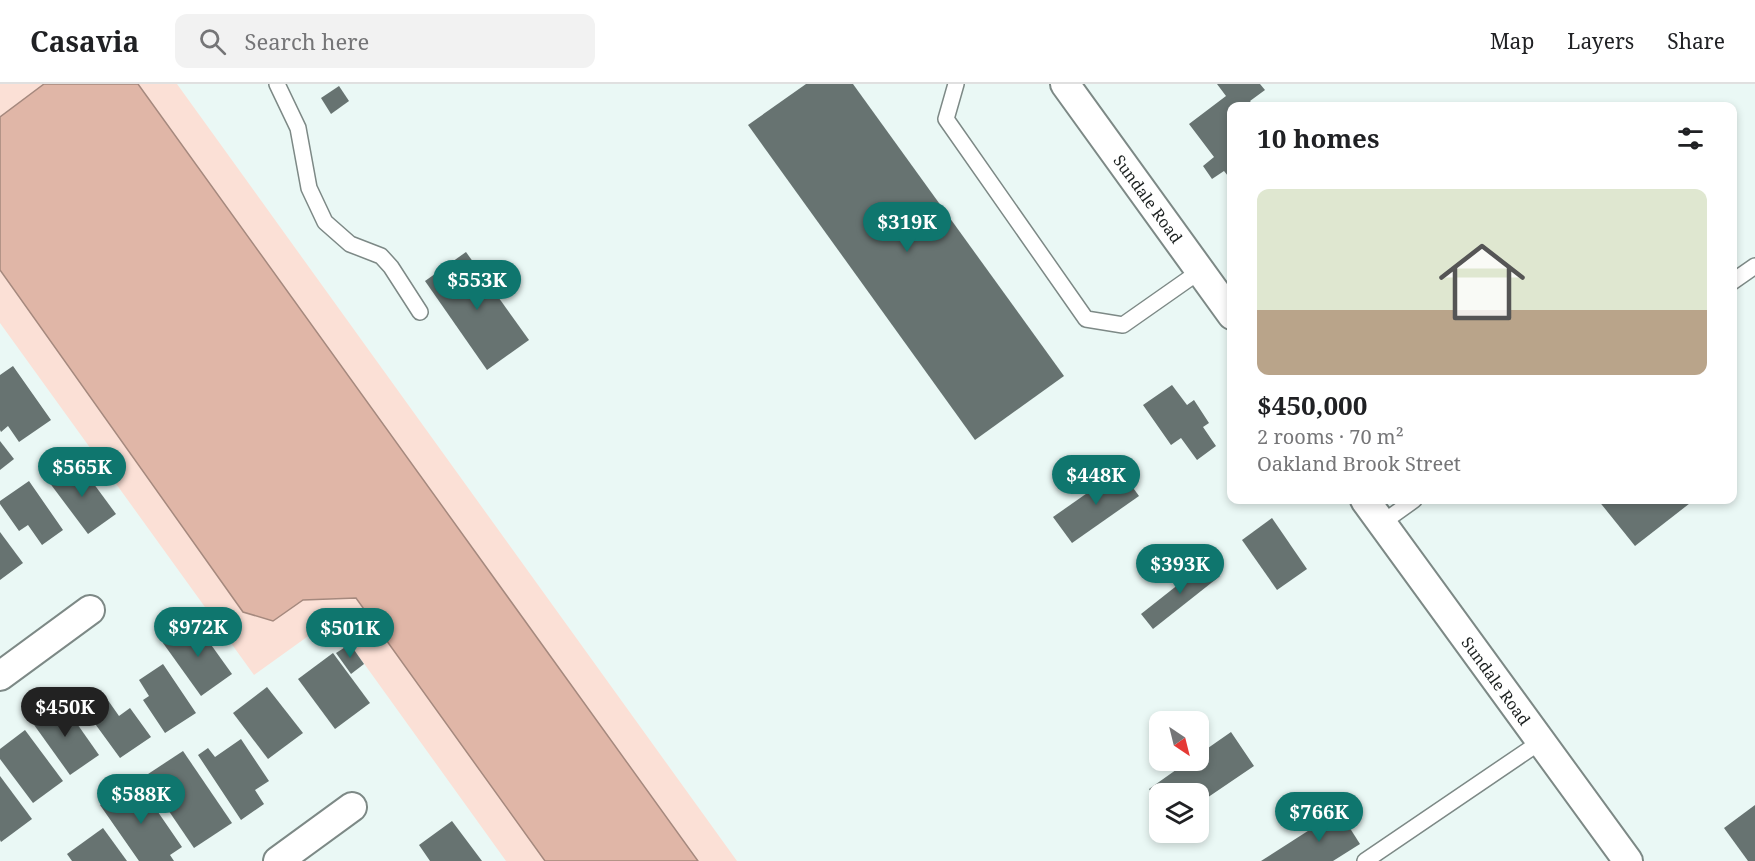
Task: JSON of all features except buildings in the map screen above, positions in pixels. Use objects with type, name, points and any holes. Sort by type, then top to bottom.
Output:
[{"type":"street","name":"Sundale Road","points":[[1065,84],[1227,308]]},
{"type":"street","name":"Sundale Road","points":[[1368,504],[1628,861]]},
{"type":"street","points":[[0,676],[90,610]]},
{"type":"street","points":[[278,861],[352,807]]},
{"type":"lane","points":[[277,84],[298,128],[309,188],[325,222],[350,244],[381,256],[391,267],[420,312]]},
{"type":"lane","points":[[956,84],[946,119],[1086,318],[1123,325],[1200,271]]},
{"type":"lane","points":[[1737,279],[1755,266]]},
{"type":"lane","points":[[1382,523],[1408,504]]},
{"type":"lane","points":[[1365,861],[1540,742]]},
{"type":"shaded area","points":[[0,84],[177,84],[737,861],[506,861],[332,619],[254,675],[0,323]]},
{"type":"shaded area","points":[[44,84],[138,84],[698,861],[545,861],[356,598],[303,600],[273,621],[243,612],[0,270],[0,117]]}]
